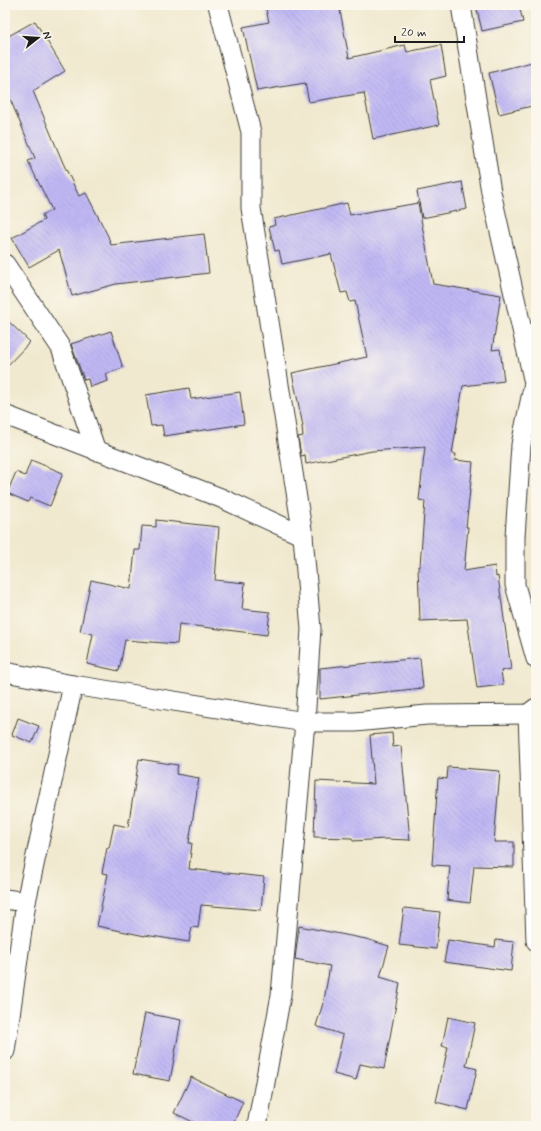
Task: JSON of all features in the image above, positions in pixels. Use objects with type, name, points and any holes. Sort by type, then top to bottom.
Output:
[{"type":"street","points":[[218,5],[251,132],[251,208],[303,536],[311,629],[305,722],[281,995],[257,1126]]},
{"type":"street","points":[[462,5],[491,192],[534,383],[522,445],[515,537],[515,585],[536,659]]},
{"type":"street","points":[[5,264],[61,348],[96,451]]},
{"type":"street","points":[[5,416],[221,498],[303,536]]},
{"type":"street","points":[[5,672],[73,685],[305,722],[355,722],[428,715],[532,711],[536,941]]},
{"type":"street","points":[[5,1051],[26,902],[73,685]]},
{"type":"street","points":[[5,899],[26,902]]},
{"type":"building","points":[[265,5],[339,5],[349,58],[405,45],[407,52],[441,45],[446,76],[430,80],[439,125],[373,139],[364,93],[309,102],[305,83],[257,91],[243,27],[269,22]]},
{"type":"building","points":[[476,5],[519,5],[523,22],[482,31]]},
{"type":"building","points":[[35,21],[65,71],[33,91],[63,163],[79,196],[86,193],[111,245],[204,234],[209,273],[116,284],[72,296],[59,250],[29,267],[12,238],[44,220],[42,215],[52,210],[28,161],[35,158],[5,87],[5,38]]},
{"type":"building","points":[[536,61],[536,105],[499,114],[489,73]]},
{"type":"building","points":[[462,182],[467,209],[422,218],[417,191]]},
{"type":"building","points":[[347,203],[350,215],[418,203],[433,284],[501,295],[492,350],[500,349],[504,381],[463,386],[452,454],[456,454],[455,460],[473,462],[466,527],[468,527],[464,571],[495,566],[496,577],[498,576],[511,669],[501,671],[503,685],[477,688],[467,619],[420,621],[418,566],[420,566],[425,501],[419,500],[425,447],[372,451],[306,464],[305,455],[301,456],[298,437],[303,436],[303,426],[292,373],[367,357],[355,301],[350,302],[347,292],[341,293],[331,254],[282,264],[279,250],[275,251],[269,227],[275,225],[274,219]]},
{"type":"building","points":[[5,318],[30,342],[5,368]]},
{"type":"building","points":[[111,331],[123,368],[106,374],[108,381],[90,387],[88,379],[84,380],[71,344]]},
{"type":"building","points":[[189,388],[191,399],[240,392],[244,424],[164,436],[162,425],[151,426],[146,395]]},
{"type":"building","points":[[31,460],[63,473],[50,506],[30,498],[28,502],[7,493],[16,472],[25,476]]},
{"type":"building","points":[[156,520],[219,527],[215,580],[245,583],[242,609],[270,612],[267,635],[179,624],[177,644],[125,640],[119,671],[87,664],[93,634],[80,631],[91,580],[131,589],[135,550],[140,550],[142,526],[156,527]]},
{"type":"building","points":[[420,658],[423,688],[320,699],[320,668]]},
{"type":"building","points":[[18,718],[39,726],[32,743],[12,735]]},
{"type":"building","points":[[392,733],[393,747],[401,746],[410,840],[385,839],[353,841],[352,838],[314,837],[316,781],[374,784],[370,735]]},
{"type":"building","points":[[139,759],[178,765],[176,774],[199,778],[189,843],[192,843],[189,869],[264,877],[261,910],[201,905],[198,928],[192,927],[189,942],[145,936],[97,926],[108,874],[102,873],[107,848],[109,848],[114,824],[128,827]]},
{"type":"building","points":[[448,767],[500,771],[494,842],[514,842],[514,867],[474,866],[470,903],[447,900],[450,866],[432,865],[438,778],[447,779]]},
{"type":"building","points":[[404,908],[440,912],[436,949],[399,945]]},
{"type":"building","points":[[299,926],[366,939],[389,946],[380,977],[400,983],[384,1069],[360,1064],[356,1080],[334,1074],[343,1035],[316,1026],[324,1000],[330,966],[295,959]]},
{"type":"building","points":[[448,940],[495,947],[496,940],[514,942],[511,971],[444,962]]},
{"type":"building","points":[[145,1013],[181,1020],[170,1081],[133,1074]]},
{"type":"building","points":[[448,1017],[475,1023],[466,1066],[477,1069],[468,1110],[436,1102],[448,1047],[442,1046]]},
{"type":"building","points":[[191,1077],[243,1102],[232,1126],[202,1126],[174,1113]]}]
